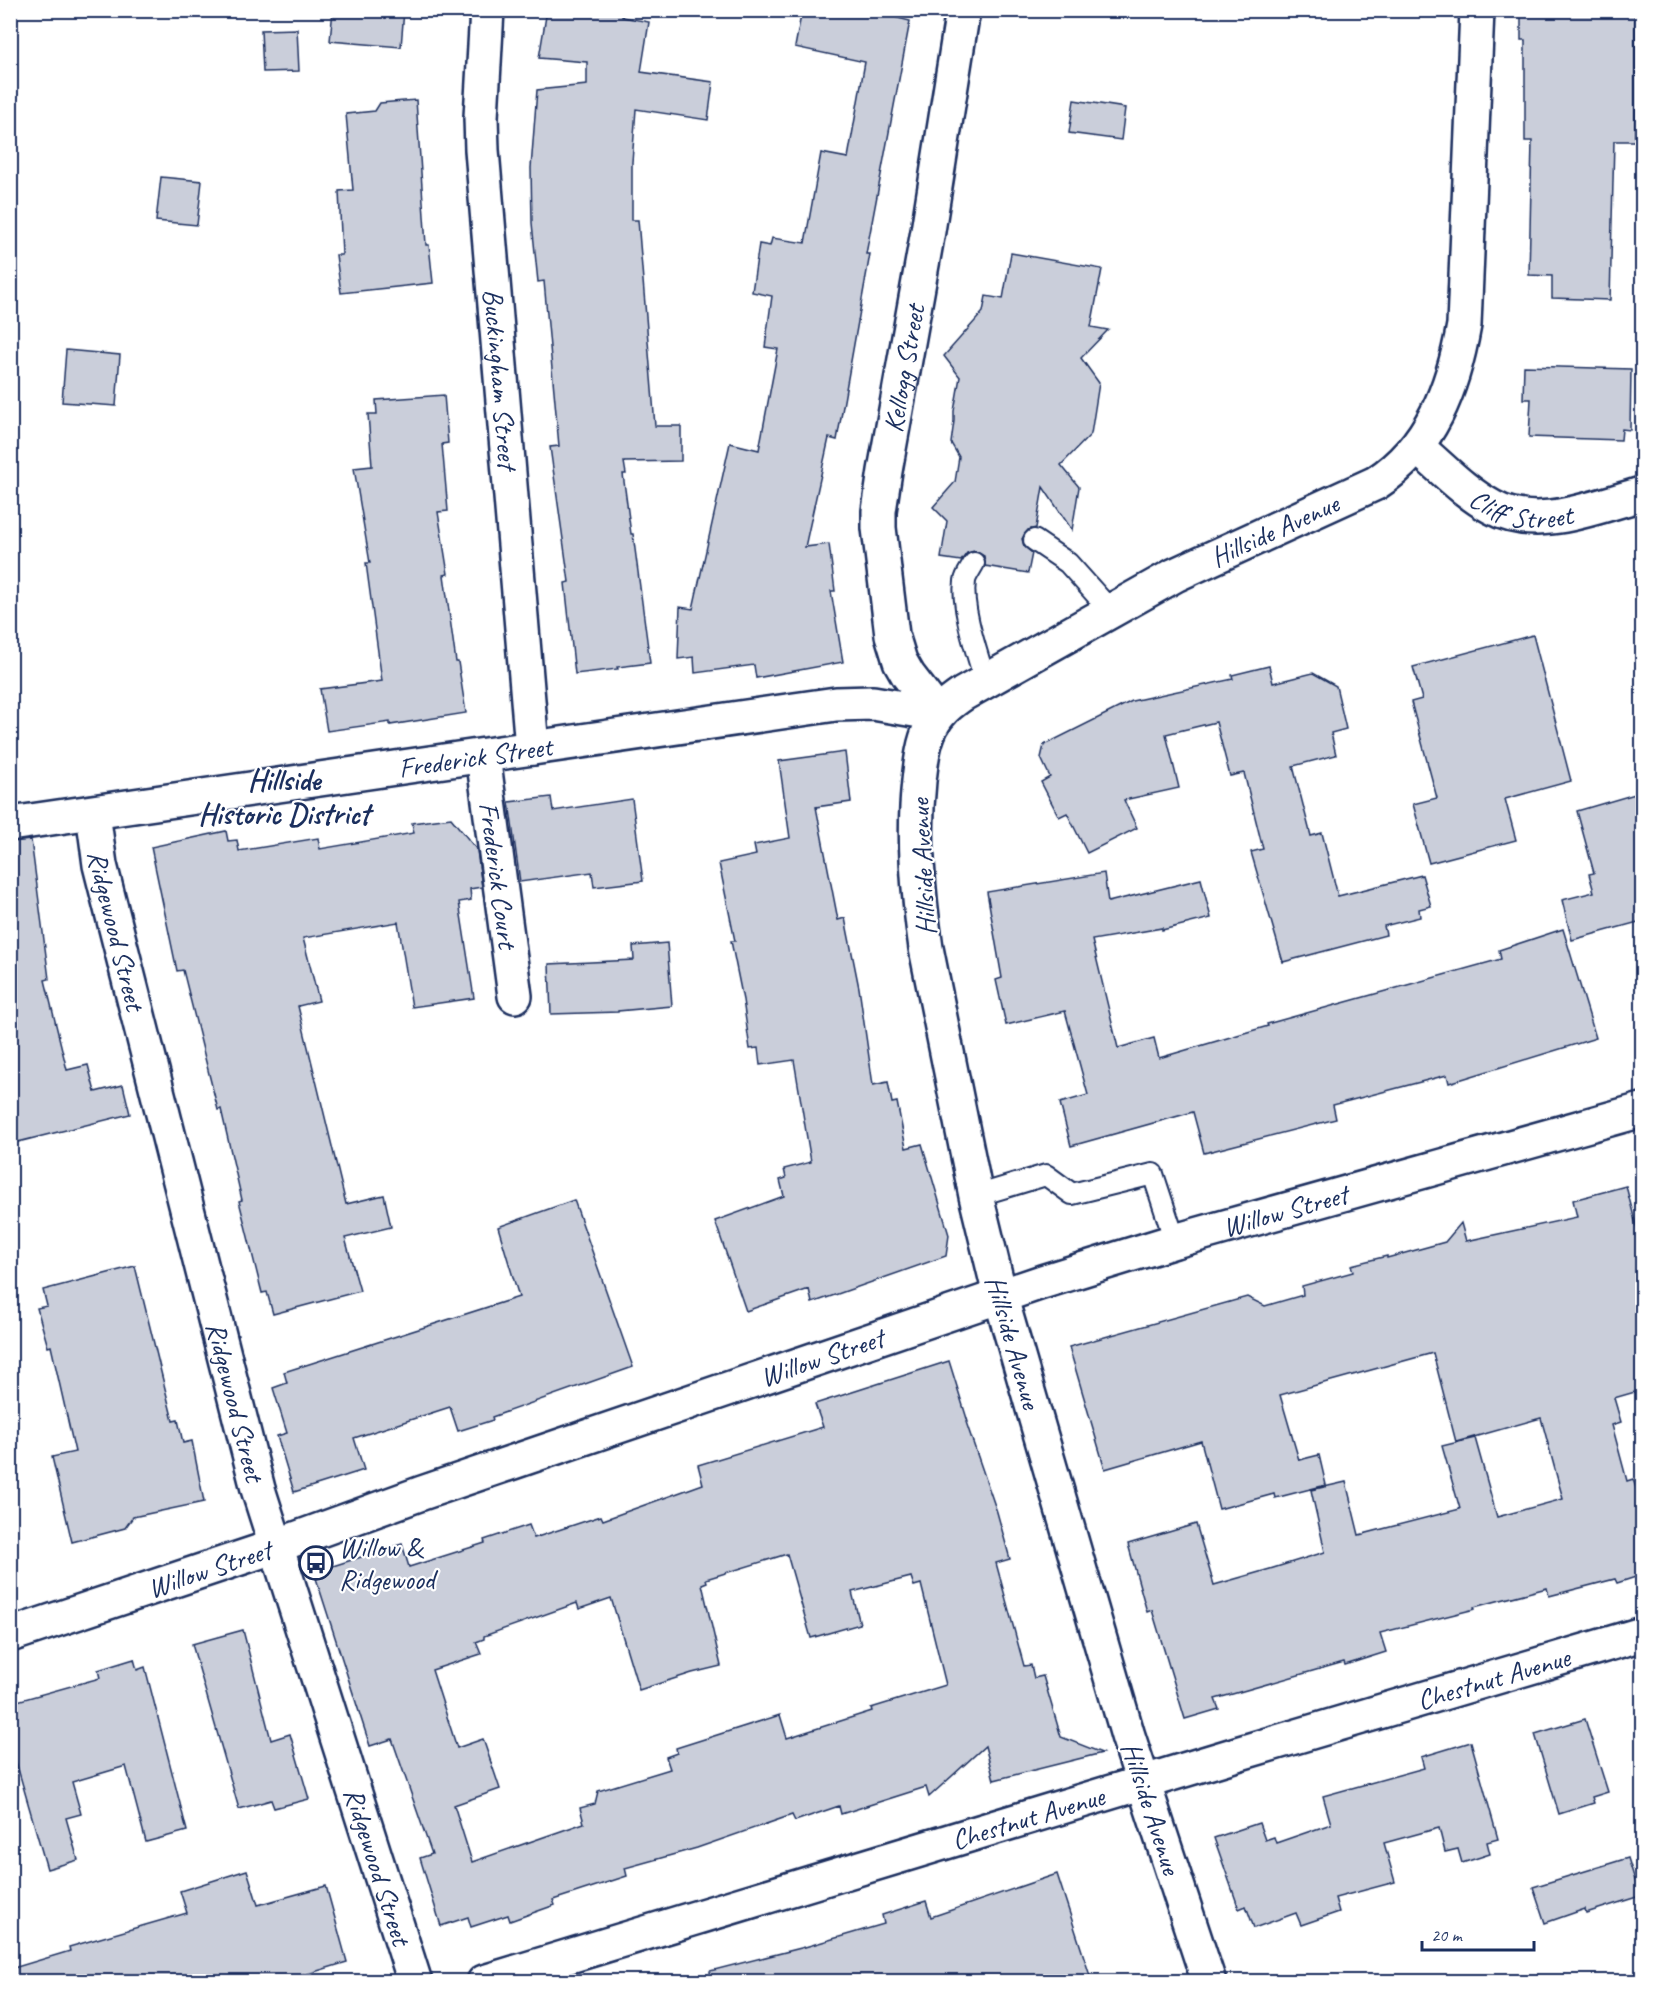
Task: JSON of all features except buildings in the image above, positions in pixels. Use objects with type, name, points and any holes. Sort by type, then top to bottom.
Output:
[{"type":"street","name":"Buckingham Street","points":[[487,10],[481,117],[482,150],[532,748]]},
{"type":"street","name":"Kellogg Street","points":[[939,714],[908,675],[895,648],[880,545],[879,511],[928,231],[963,10]]},
{"type":"street","name":"Hillside Avenue","points":[[1209,1982],[1111,1679],[1000,1295],[976,1196],[926,948],[918,887],[916,826],[920,774],[926,740],[939,714],[949,704],[985,680],[1175,575],[1376,483],[1401,464],[1417,447],[1441,408],[1456,368],[1464,325],[1477,10]]},
{"type":"street","name":"Cliff Street","points":[[1417,447],[1491,507],[1517,517],[1545,518],[1642,494]]},
{"type":"street","name":"Frederick Street","points":[[10,824],[836,704],[873,703],[939,714]]},
{"type":"street","name":"Frederick Court","points":[[483,756],[515,996]]},
{"type":"street","name":"Ridgewood Street","points":[[93,813],[100,865],[248,1453],[415,1982]]},
{"type":"street","name":"Willow Street","points":[[10,1635],[276,1546],[422,1493],[1000,1295],[1176,1241],[1642,1110]]},
{"type":"street","name":"Chestnut Avenue","points":[[484,1982],[1642,1634]]},
{"type":"lane","points":[[1034,540],[1068,562],[1110,610]]},
{"type":"lane","points":[[974,564],[965,579],[966,601],[972,636],[985,680]]},
{"type":"lane","points":[[976,1196],[1046,1175],[1072,1194],[1153,1174],[1176,1241]]},
{"type":"place","name":"Willow & Ridgewood","points":[[316,1563]]},
{"type":"district","name":"Hillside Historic District","points":[[284,797]]}]
